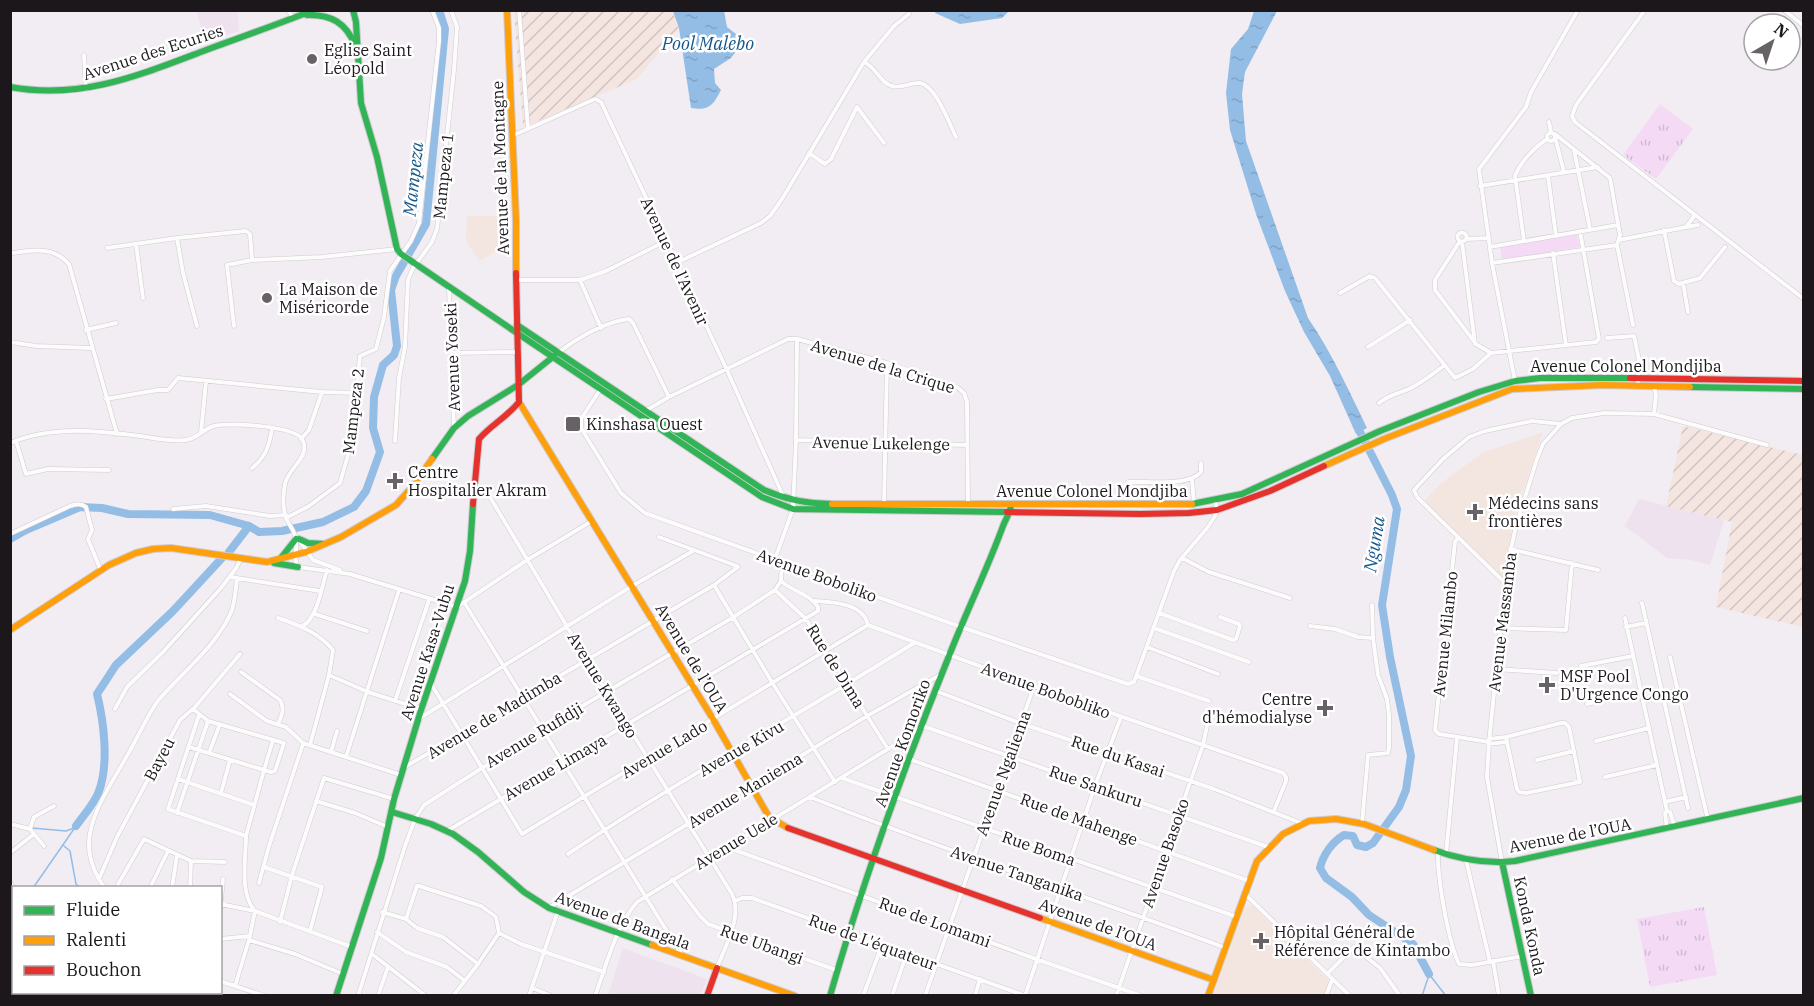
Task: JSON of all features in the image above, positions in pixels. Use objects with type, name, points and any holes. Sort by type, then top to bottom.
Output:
[{"type":"main road","name":"Avenue des Ecuries","points":[[10,87],[50,92],[86,89],[126,78],[314,10]]},
{"type":"main road","name":"Avenue de la Montagne","points":[[507,10],[514,135],[517,326]]},
{"type":"main road","name":"Avenue des Ecuries","points":[[354,12],[363,111],[401,253]]},
{"type":"main road","name":"Avenue des Ecuries","points":[[296,17],[323,14],[341,22],[357,53]]},
{"type":"main road","points":[[401,253],[517,333]]},
{"type":"main road","points":[[498,320],[517,326],[519,402]]},
{"type":"main road","name":"Avenue Colonel Mondjiba","points":[[517,326],[600,390],[643,414],[764,490],[785,499],[792,506]]},
{"type":"main road","name":"Avenue Colonel Mondjiba","points":[[517,333],[555,355],[762,497],[792,506],[1010,514],[1189,513],[1217,510],[1270,491],[1384,439],[1512,389],[1567,385],[1803,389]]},
{"type":"main road","points":[[267,562],[295,556],[325,544],[396,505],[413,486],[454,428],[468,416],[518,385],[555,355]]},
{"type":"main road","name":"Avenue Colonel Mondjiba","points":[[792,506],[812,504],[1194,505],[1215,501],[1266,484],[1380,431],[1479,392],[1515,381],[1540,378],[1803,381]]},
{"type":"main road","points":[[1706,379],[1706,387]]},
{"type":"main road","name":"Avenue Kasa-Vubu","points":[[336,996],[381,858],[394,799],[421,709],[457,607],[468,565],[479,440],[486,431],[509,415],[519,402]]},
{"type":"main road","name":"Avenue de l’OUA","points":[[519,402],[654,621],[771,819],[795,831],[1214,980],[1257,861],[1268,847],[1301,823],[1317,819],[1339,818],[1466,860],[1503,862],[1667,829],[1803,798]]},
{"type":"main road","name":"Avenue Komoriko","points":[[830,996],[848,933],[909,759],[949,655],[1004,522],[1010,514],[1011,505]]},
{"type":"main road","points":[[279,560],[297,537],[308,543],[325,544]]},
{"type":"main road","points":[[10,630],[122,558],[153,549],[191,550],[298,567]]},
{"type":"main road","name":"Avenue de Bangala","points":[[392,812],[447,831],[549,908],[795,996]]},
{"type":"main road","name":"Konda Konda","points":[[1503,862],[1531,996]]},
{"type":"main road","points":[[707,996],[717,968]]},
{"type":"main road","points":[[1208,996],[1214,980]]},
{"type":"street","points":[[288,10],[296,17]]},
{"type":"street","name":"Mampeza 2","points":[[287,518],[309,506],[340,483],[351,446],[360,356],[363,353],[375,351],[377,348],[390,271],[411,241],[419,224],[440,41],[439,28],[432,10]]},
{"type":"street","name":"Mampeza 1","points":[[395,441],[399,378],[405,346],[408,280],[415,263],[432,242],[437,229],[457,27],[451,10]]},
{"type":"street","points":[[519,10],[528,129]]},
{"type":"street","points":[[1515,381],[1492,263],[1479,169],[1526,106],[1578,10]]},
{"type":"street","points":[[1645,10],[1576,105],[1572,116],[1575,122],[1803,299]]},
{"type":"street","points":[[1784,10],[1803,26]]},
{"type":"street","points":[[676,263],[761,223],[770,216],[864,62],[894,26],[909,14]]},
{"type":"street","points":[[84,55],[86,89]]},
{"type":"street","points":[[864,62],[870,64],[886,83],[895,87],[920,83],[928,87],[939,102],[956,137]]},
{"type":"street","name":"Avenue de l'Avenir","points":[[514,135],[595,99],[600,100],[785,499]]},
{"type":"street","points":[[809,153],[825,164],[831,159],[857,107],[884,143]]},
{"type":"street","points":[[1549,122],[1564,172]]},
{"type":"street","points":[[1524,241],[1515,181],[1517,171],[1536,147],[1547,139],[1547,135],[1554,135],[1610,178],[1620,235],[1618,243],[1633,325]]},
{"type":"street","points":[[1574,149],[1590,228]]},
{"type":"street","points":[[1480,186],[1598,167]]},
{"type":"street","points":[[1548,176],[1556,236]]},
{"type":"street","points":[[1686,227],[1695,215]]},
{"type":"street","points":[[1490,247],[1618,225]]},
{"type":"street","points":[[1492,263],[1618,243],[1664,230],[1698,225]]},
{"type":"street","points":[[1664,230],[1674,281],[1683,284],[1700,278],[1725,247]]},
{"type":"street","points":[[107,248],[246,231],[250,234],[252,260]]},
{"type":"street","points":[[1340,293],[1370,276],[1384,287],[1455,378],[1473,369],[1491,353],[1596,342],[1599,339],[1580,231]]},
{"type":"street","points":[[177,238],[183,273],[197,326]]},
{"type":"street","points":[[1489,238],[1462,241],[1440,270],[1435,280],[1435,290],[1476,344],[1491,353]]},
{"type":"street","points":[[517,280],[580,280],[606,271],[666,241]]},
{"type":"street","points":[[1462,241],[1476,344]]},
{"type":"street","points":[[136,244],[143,298]]},
{"type":"street","points":[[10,253],[51,251],[64,258],[69,264],[117,434]]},
{"type":"street","points":[[234,326],[227,265],[252,260],[401,253]]},
{"type":"street","points":[[1553,254],[1566,345]]},
{"type":"street","points":[[580,280],[602,328]]},
{"type":"street","points":[[1683,284],[1688,312]]},
{"type":"street","name":"Avenue Yoseki","points":[[449,286],[454,428]]},
{"type":"street","points":[[555,355],[574,341],[626,319],[631,321],[669,397]]},
{"type":"street","points":[[1368,347],[1410,320]]},
{"type":"street","points":[[86,330],[116,323]]},
{"type":"street","points":[[1607,338],[1634,336],[1639,360],[1638,386]]},
{"type":"street","points":[[775,560],[792,506],[796,441],[797,339]]},
{"type":"street","name":"Avenue de la Crique","points":[[643,414],[669,397],[781,342],[797,339],[887,363],[957,387],[964,393],[967,402],[966,445]]},
{"type":"street","points":[[10,342],[36,346],[92,348]]},
{"type":"street","points":[[451,353],[517,352]]},
{"type":"street","points":[[884,504],[887,363]]},
{"type":"street","points":[[1379,403],[1387,396],[1418,384],[1445,365]]},
{"type":"street","points":[[106,399],[168,390],[178,378],[322,392],[358,393]]},
{"type":"street","points":[[201,433],[206,382]]},
{"type":"street","points":[[1654,386],[1656,395],[1654,414]]},
{"type":"street","name":"Avenue Boboliko","points":[[600,390],[580,424],[600,461],[624,497],[651,516],[1128,684],[1132,683],[1136,676]]},
{"type":"street","points":[[322,392],[309,430],[302,439],[304,452],[285,483],[287,518],[306,552],[317,562],[429,600],[457,607],[526,560],[592,521]]},
{"type":"street","points":[[1504,583],[1414,494],[1418,483],[1459,444],[1477,434],[1532,421],[1561,424],[1572,418],[1604,413],[1654,414],[1767,445]]},
{"type":"street","name":"Avenue Massamba","points":[[1503,862],[1487,777],[1504,583],[1510,549],[1537,459],[1543,444],[1561,424]]},
{"type":"street","points":[[109,471],[48,470],[26,474],[13,442],[53,431],[186,440],[216,425],[291,432],[302,439]]},
{"type":"street","points":[[252,468],[262,460],[267,451],[272,429]]},
{"type":"street","name":"Avenue Lukelenge","points":[[796,441],[966,445]]},
{"type":"street","points":[[966,445],[968,505]]},
{"type":"street","points":[[1128,482],[1192,479],[1201,472],[1202,463]]},
{"type":"street","points":[[1192,479],[1194,505]]},
{"type":"street","name":"Avenue Kwango","points":[[475,484],[487,492],[606,692],[735,901]]},
{"type":"street","points":[[1209,701],[1136,676],[1174,571],[1208,527],[1217,510],[1215,501]]},
{"type":"street","points":[[10,534],[77,504],[86,508],[92,530],[88,539],[101,571]]},
{"type":"street","points":[[173,509],[206,506],[287,518]]},
{"type":"street","points":[[297,537],[295,556],[298,567],[350,574]]},
{"type":"street","points":[[659,537],[693,551]]},
{"type":"street","name":"Avenue Milambo","points":[[1457,738],[1437,733],[1435,730],[1454,553],[1458,538]]},
{"type":"street","points":[[1510,549],[1598,570]]},
{"type":"street","points":[[419,718],[632,586],[693,551]]},
{"type":"street","name":"Avenue de Madimba","points":[[403,768],[714,585],[738,567],[693,551]]},
{"type":"street","points":[[1182,558],[1209,572],[1290,598]]},
{"type":"street","points":[[115,709],[128,687],[163,652],[230,577],[240,559]]},
{"type":"street","points":[[781,581],[782,562]]},
{"type":"street","points":[[1500,627],[1566,630],[1572,563]]},
{"type":"street","points":[[302,627],[308,624],[315,614],[327,570]]},
{"type":"street","points":[[230,577],[320,591]]},
{"type":"street","points":[[103,886],[94,869],[89,846],[95,816],[155,706],[221,629],[231,612],[237,578]]},
{"type":"street","name":"Avenue Rufidji","points":[[415,819],[428,801],[543,729],[732,618],[775,590],[781,581]]},
{"type":"street","name":"Avenue Bobobliko","points":[[781,581],[795,592],[814,601],[839,603],[851,607],[864,615],[868,625],[914,643],[1286,776],[1274,811]]},
{"type":"street","points":[[714,585],[732,618],[835,782]]},
{"type":"street","points":[[346,757],[399,590]]},
{"type":"street","name":"Rue de Dima","points":[[775,590],[806,619],[888,749]]},
{"type":"street","points":[[395,701],[429,600]]},
{"type":"street","name":"Avenue Limaya","points":[[447,831],[806,619],[818,611],[814,601]]},
{"type":"street","points":[[464,602],[682,956]]},
{"type":"street","points":[[1641,603],[1688,808]]},
{"type":"street","points":[[1362,824],[1368,755],[1388,753],[1389,748],[1387,699],[1378,675],[1373,638],[1372,604]]},
{"type":"street","points":[[1159,613],[1233,640],[1236,639],[1239,624],[1220,617]]},
{"type":"street","points":[[315,614],[367,631]]},
{"type":"street","points":[[279,618],[302,627],[322,639],[333,650],[334,655],[310,746]]},
{"type":"street","points":[[1624,618],[1667,811],[1665,813],[1667,829]]},
{"type":"street","points":[[1626,627],[1646,623]]},
{"type":"street","name":"Avenue Lado","points":[[500,799],[522,834],[868,625]]},
{"type":"street","points":[[1310,626],[1335,629],[1358,637],[1373,638]]},
{"type":"street","points":[[1154,628],[1249,662]]},
{"type":"street","name":"Avenue Kivu","points":[[568,854],[667,791],[914,643]]},
{"type":"street","points":[[1147,647],[1218,674]]},
{"type":"street","name":"Bayeu","points":[[98,879],[117,837],[177,723],[193,709],[240,654]]},
{"type":"street","points":[[1581,666],[1633,656]]},
{"type":"street","points":[[1670,657],[1708,820]]},
{"type":"street","points":[[1495,669],[1557,673]]},
{"type":"street","points":[[241,672],[280,700],[283,711],[278,724]]},
{"type":"street","points":[[329,675],[368,692],[421,709]]},
{"type":"street","name":"Avenue Maniema","points":[[549,908],[867,716],[941,675]]},
{"type":"street","points":[[430,682],[500,799]]},
{"type":"street","name":"Avenue Ngaliema","points":[[926,995],[1034,686]]},
{"type":"street","name":"Rue du Kasai","points":[[936,691],[1020,723],[1190,780],[1301,823]]},
{"type":"street","points":[[1643,702],[1678,691]]},
{"type":"street","points":[[1587,704],[1641,692]]},
{"type":"street","points":[[230,694],[267,720],[286,727],[303,743],[401,776]]},
{"type":"street","points":[[189,747],[271,772],[275,771],[284,745],[284,743],[208,721],[193,709]]},
{"type":"street","points":[[199,715],[168,809],[246,836]]},
{"type":"street","points":[[1025,995],[1095,786],[1121,717]]},
{"type":"street","points":[[177,813],[208,721]]},
{"type":"street","name":"Avenue Basoko","points":[[1116,996],[1203,745],[1208,721]]},
{"type":"street","points":[[1446,854],[1457,738],[1489,742],[1565,723],[1569,727],[1580,782],[1522,794],[1517,789],[1506,739]]},
{"type":"street","points":[[209,753],[220,724]]},
{"type":"street","name":"Avenue Uele","points":[[595,996],[618,934],[630,909],[645,896],[835,782],[923,726]]},
{"type":"street","name":"Rue Sankuru","points":[[923,726],[1268,847]]},
{"type":"street","points":[[1596,741],[1649,728]]},
{"type":"street","points":[[331,752],[337,731]]},
{"type":"street","points":[[236,986],[255,911],[248,901],[245,886],[246,836],[273,740]]},
{"type":"street","points":[[259,883],[303,743]]},
{"type":"street","points":[[1537,760],[1574,751]]},
{"type":"street","name":"Rue de Mahenge","points":[[909,759],[1249,881]]},
{"type":"street","points":[[221,793],[230,760]]},
{"type":"street","points":[[1605,777],[1657,765]]},
{"type":"street","points":[[280,922],[292,875],[322,781],[326,777],[394,799]]},
{"type":"street","name":"Rue Boma","points":[[841,778],[1237,917]]},
{"type":"street","points":[[178,779],[254,806]]},
{"type":"street","name":"Avenue Tanganika","points":[[809,797],[886,827],[1226,948]]},
{"type":"street","points":[[1665,802],[1686,797]]},
{"type":"street","points":[[316,801],[355,813],[388,827]]},
{"type":"street","points":[[30,826],[34,817],[54,806]]},
{"type":"street","points":[[1667,811],[1670,812],[1676,827]]},
{"type":"street","points":[[358,996],[372,954],[382,912],[415,819]]},
{"type":"street","points":[[10,824],[30,826]]},
{"type":"street","points":[[30,826],[44,846]]},
{"type":"street","points":[[10,853],[34,834]]},
{"type":"street","points":[[117,886],[143,839],[191,861],[225,862]]},
{"type":"street","name":"Rue de Lomami","points":[[728,847],[1142,996]]},
{"type":"street","points":[[151,886],[168,851]]},
{"type":"street","points":[[1438,852],[1438,872],[1458,961],[1463,965],[1524,956]]},
{"type":"street","points":[[172,886],[177,855]]},
{"type":"street","points":[[1466,860],[1499,996]]},
{"type":"street","points":[[190,886],[191,861]]},
{"type":"street","points":[[264,867],[322,887],[310,931]]},
{"type":"street","points":[[222,892],[223,879]]},
{"type":"street","name":"Rue Ubangi","points":[[672,879],[704,921],[730,933],[836,970]]},
{"type":"street","points":[[406,919],[415,890],[419,886],[480,906],[496,917],[499,933],[453,996]]},
{"type":"street","points":[[1245,894],[1350,996]]},
{"type":"street","name":"Rue de L'équateur","points":[[735,901],[749,897],[1025,995]]},
{"type":"street","points":[[717,968],[736,912],[735,901]]},
{"type":"street","points":[[222,906],[255,911],[352,947]]},
{"type":"street","points":[[529,996],[558,911]]},
{"type":"street","points":[[382,912],[406,919],[417,928],[443,938],[478,964]]},
{"type":"street","points":[[377,932],[406,952],[447,967],[465,981]]},
{"type":"street","points":[[499,933],[515,942],[604,972]]},
{"type":"street","points":[[222,939],[249,938],[343,974]]},
{"type":"street","points":[[863,996],[882,945]]},
{"type":"street","points":[[1327,974],[1354,947],[1380,969],[1400,996]]},
{"type":"street","points":[[892,996],[907,953]]},
{"type":"street","points":[[372,954],[426,996]]},
{"type":"street","points":[[378,996],[388,966]]},
{"type":"street","points":[[975,996],[980,979]]},
{"type":"street","points":[[1326,996],[1332,980]]},
{"type":"street","points":[[222,982],[265,996]]},
{"type":"street","points":[[532,988],[552,996]]},
{"type":"shaded area","points":[[197,11],[238,11],[239,31],[204,43]]},
{"type":"shaded area","points":[[514,11],[673,11],[679,28],[637,79],[523,127]]},
{"type":"shaded area","points":[[467,216],[506,216],[508,245],[479,261],[466,240]]},
{"type":"shaded area","points":[[1683,426],[1803,455],[1803,627],[1716,607],[1732,522],[1666,506]]},
{"type":"shaded area","name":"Médecins sans frontières","points":[[1543,432],[1512,523],[1514,529],[1503,579],[1424,501],[1440,484],[1482,453]]},
{"type":"shaded area","points":[[1639,499],[1724,520],[1710,565],[1691,560],[1667,558],[1625,526]]},
{"type":"shaded area","name":"Hôpital Général de Référence de Kintambo","points":[[1252,905],[1329,981],[1324,995],[1213,995],[1244,907]]},
{"type":"shaded area","points":[[623,948],[707,979],[701,995],[608,995]]},
{"type":"green space","points":[[1660,104],[1693,129],[1656,179],[1623,155]]},
{"type":"green space","points":[[1577,234],[1580,247],[1502,260],[1500,247]]},
{"type":"green space","points":[[1704,907],[1717,975],[1650,987],[1637,919]]},
{"type":"water","points":[[936,10],[1009,11],[1002,18],[960,24],[935,13]]},
{"type":"water","name":"Pool Malebo","points":[[673,11],[724,11],[727,27],[736,34],[740,46],[731,58],[714,69],[715,83],[721,90],[707,108],[691,108],[679,28]]},
{"type":"water","points":[[1254,11],[1277,11],[1245,72],[1242,94],[1246,141],[1308,318],[1332,358],[1367,428],[1356,434],[1330,376],[1304,332],[1285,291],[1256,214],[1230,130],[1226,93],[1231,49],[1248,29]]},
{"type":"waterway","name":"Mampeza","points":[[10,539],[80,507],[102,508],[128,514],[210,515],[249,526],[259,532],[282,531],[323,522],[354,507],[366,491],[380,452],[373,428],[374,397],[383,365],[394,355],[397,346],[391,290],[396,276],[426,224],[445,29],[439,10]]},
{"type":"waterway","name":"Nguma","points":[[1356,424],[1397,509],[1382,605],[1390,657],[1411,756],[1406,790],[1399,807],[1373,843],[1366,847],[1357,845],[1353,836],[1344,835],[1329,849],[1320,868],[1326,878],[1352,897],[1369,915],[1413,944],[1429,974]]},
{"type":"waterway","points":[[229,552],[249,526]]},
{"type":"waterway","points":[[76,826],[95,800],[104,768],[102,717],[97,694],[116,665],[173,611],[222,558]]},
{"type":"waterway","points":[[34,886],[76,826]]},
{"type":"waterway","points":[[32,828],[66,831],[74,828]]},
{"type":"waterway","points":[[64,846],[70,851],[78,886]]},
{"type":"waterway","points":[[1429,974],[1446,996]]},
{"type":"waterway","points":[[1422,996],[1429,975]]},
{"type":"traffic: fast","points":[[10,87],[62,90],[110,83],[158,68],[314,10]]},
{"type":"traffic: fast","points":[[353,10],[356,22],[361,103],[377,157],[397,249],[401,254],[517,333]]},
{"type":"traffic: fast","points":[[307,15],[323,16],[337,21],[347,31],[355,45]]},
{"type":"traffic: fast","points":[[517,325],[764,490],[797,501],[832,504]]},
{"type":"traffic: fast","points":[[517,333],[762,497],[793,509],[1007,512]]},
{"type":"traffic: fast","points":[[432,459],[454,428],[468,416],[518,385],[554,356]]},
{"type":"traffic: fast","points":[[1192,504],[1242,494],[1380,431],[1479,392],[1515,381],[1540,378],[1630,378]]},
{"type":"traffic: fast","points":[[1690,387],[1804,389]]},
{"type":"traffic: fast","points":[[336,996],[381,858],[394,799],[421,710],[465,581],[470,551],[473,504]]},
{"type":"traffic: fast","points":[[830,996],[870,867],[900,782],[1011,505]]},
{"type":"traffic: fast","points":[[280,559],[296,539]]},
{"type":"traffic: fast","points":[[299,539],[308,543],[324,544]]},
{"type":"traffic: fast","points":[[274,563],[298,567]]},
{"type":"traffic: fast","points":[[1434,850],[1474,860],[1515,861],[1804,798]]},
{"type":"traffic: fast","points":[[392,812],[431,824],[453,834],[478,852],[524,892],[549,908],[652,945]]},
{"type":"traffic: fast","points":[[1502,862],[1531,996]]},
{"type":"traffic: slow","points":[[507,10],[516,219],[516,273]]},
{"type":"traffic: slow","points":[[1324,466],[1384,439],[1512,389],[1603,385],[1690,387]]},
{"type":"traffic: slow","points":[[519,402],[713,719],[769,817],[788,828]]},
{"type":"traffic: slow","points":[[10,630],[109,565],[136,553],[171,548],[267,562],[306,552],[341,537],[396,505],[432,459]]},
{"type":"traffic: slow","points":[[832,504],[1192,504]]},
{"type":"traffic: slow","points":[[1208,996],[1257,861],[1283,834],[1309,821],[1336,819],[1364,824],[1434,850]]},
{"type":"traffic: slow","points":[[1040,918],[1214,980]]},
{"type":"traffic: slow","points":[[652,945],[795,996]]},
{"type":"traffic: jam","points":[[473,504],[479,439],[519,402],[516,273]]},
{"type":"traffic: jam","points":[[1630,378],[1804,381]]},
{"type":"traffic: jam","points":[[1007,512],[1140,514],[1217,510],[1270,491],[1324,466]]},
{"type":"traffic: jam","points":[[788,828],[1040,918]]},
{"type":"traffic: jam","points":[[707,996],[717,968]]},
{"type":"place","name":"Eglise Saint Léopold","points":[[312,59]]},
{"type":"place","name":"La Maison de Miséricorde","points":[[267,298]]},
{"type":"place","name":"Kinshasa Ouest","points":[[573,424]]},
{"type":"place","name":"Centre Hospitalier Akram","points":[[395,481]]},
{"type":"place","name":"Médecins sans frontières","points":[[1475,512]]},
{"type":"place","name":"MSF Pool D'Urgence Congo","points":[[1547,685]]},
{"type":"place","name":"Centre d'hémodialyse","points":[[1325,708]]},
{"type":"place","name":"Hôpital Général de Référence de Kintambo","points":[[1261,941]]}]
